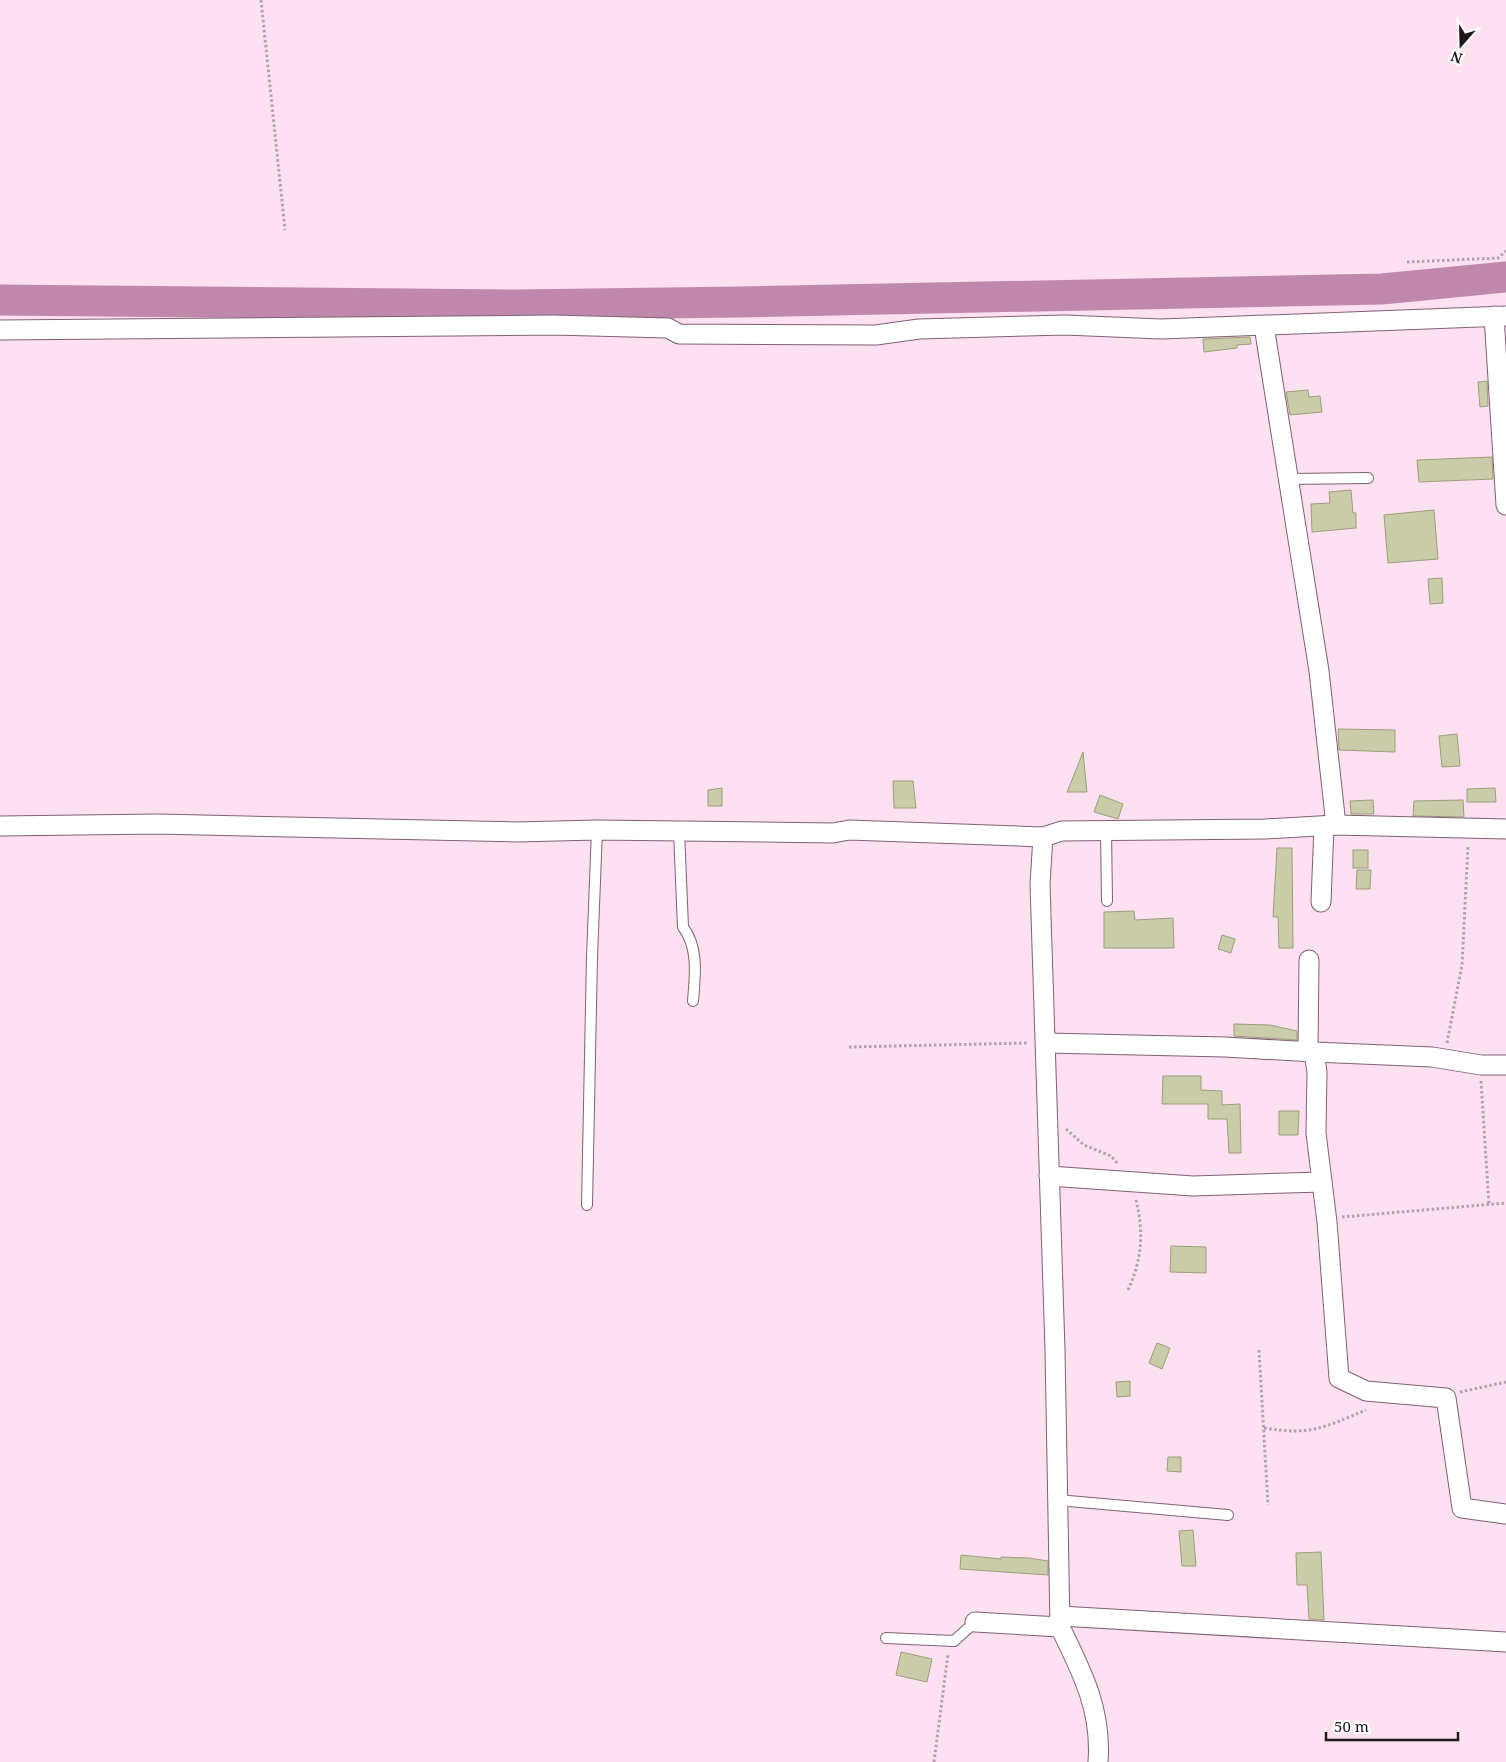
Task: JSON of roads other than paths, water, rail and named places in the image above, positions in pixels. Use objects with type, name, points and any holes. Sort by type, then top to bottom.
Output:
[{"type":"street","points":[[0,330],[553,325],[668,328],[679,334],[876,335],[919,329],[1065,325],[1153,329],[1500,316],[1506,505]]},
{"type":"street","points":[[1264,326],[1319,671],[1330,826],[1321,902]]},
{"type":"street","points":[[0,826],[158,824],[491,831],[597,830],[833,833],[849,830],[1042,837],[1062,831],[1265,830],[1330,826],[1506,829]]},
{"type":"street","points":[[1042,837],[1040,884],[1046,1043],[1060,1622],[1086,1680],[1098,1720],[1098,1762]]},
{"type":"street","points":[[1310,960],[1311,1052],[1317,1072],[1316,1133],[1327,1218],[1339,1378],[1366,1391],[1446,1398],[1462,1508],[1506,1514]]},
{"type":"street","points":[[1046,1043],[1225,1047],[1443,1058],[1475,1064],[1506,1065]]},
{"type":"street","points":[[1049,1176],[1146,1185],[1193,1186],[1322,1182]]},
{"type":"street","points":[[975,1622],[1060,1622],[1506,1642]]},
{"type":"lane","points":[[1289,479],[1368,478]]},
{"type":"lane","points":[[587,1205],[592,957],[597,830]]},
{"type":"lane","points":[[679,831],[683,927],[688,934],[696,959],[693,1001]]},
{"type":"lane","points":[[1106,831],[1107,901]]},
{"type":"lane","points":[[1058,1500],[1228,1515]]},
{"type":"lane","points":[[886,1638],[954,1641],[975,1622]]},
{"type":"waterway","points":[[0,300],[514,305],[739,302],[1382,289],[1506,277]]}]
